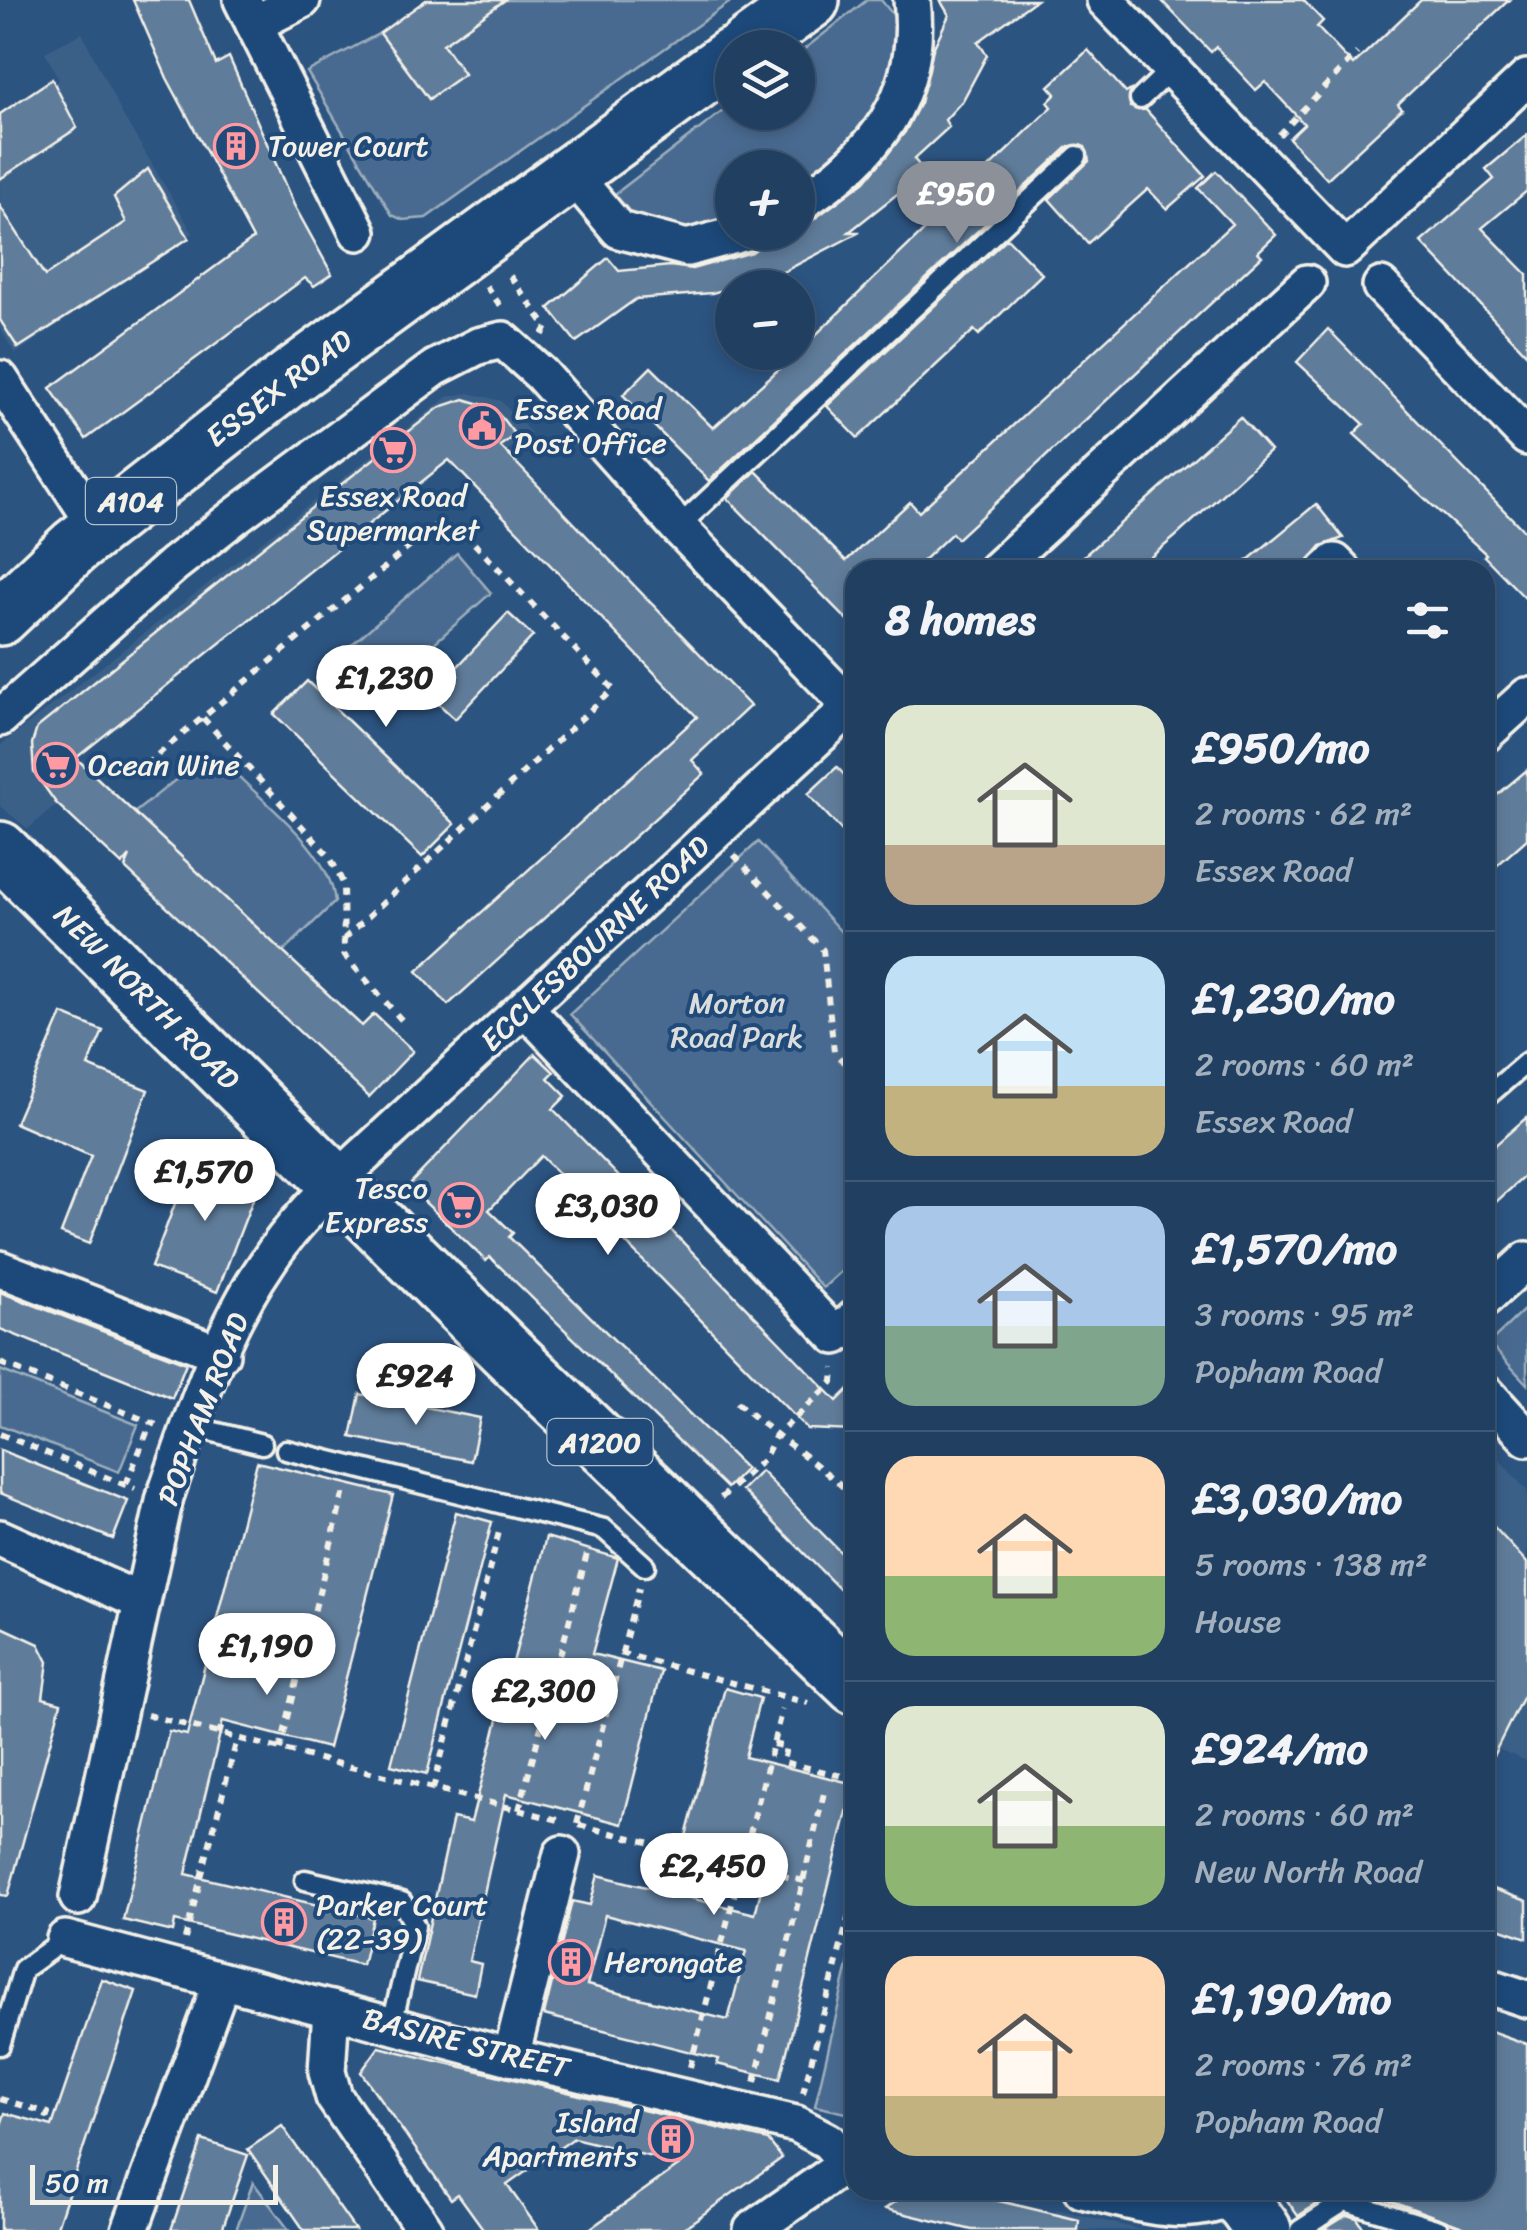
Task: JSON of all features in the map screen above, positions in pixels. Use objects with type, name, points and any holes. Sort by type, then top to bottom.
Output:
[{"type":"main road","points":[[769,30],[810,0]]},
{"type":"main road","name":"ESSEX ROAD","points":[[0,618],[97,528],[291,377],[715,68]]},
{"type":"main road","name":"NEW NORTH ROAD","points":[[0,850],[335,1184],[845,1676]]},
{"type":"street","points":[[302,0],[248,12],[358,232]]},
{"type":"street","points":[[815,191],[875,144],[902,93],[914,49],[912,0]]},
{"type":"street","points":[[1105,0],[1345,249],[1527,78]]},
{"type":"street","points":[[571,173],[618,230],[687,248],[715,240]]},
{"type":"street","points":[[1007,560],[1308,284]]},
{"type":"street","points":[[1381,286],[1527,437]]},
{"type":"street","points":[[0,718],[172,565],[238,515],[435,368],[478,346],[503,340],[541,374],[678,527],[845,698]]},
{"type":"street","points":[[0,378],[97,528]]},
{"type":"street","points":[[1495,721],[1527,696]]},
{"type":"street","name":"ECCLESBOURNE ROAD","points":[[335,1184],[845,715]]},
{"type":"street","points":[[526,1009],[845,1328]]},
{"type":"street","name":"POPHAM ROAD","points":[[78,1897],[165,1497],[167,1425],[221,1354],[270,1258],[335,1184]]},
{"type":"street","points":[[1495,1289],[1527,1260]]},
{"type":"street","points":[[0,1269],[221,1354]]},
{"type":"street","points":[[1495,1403],[1527,1438]]},
{"type":"street","points":[[0,1538],[142,1602]]},
{"type":"street","points":[[510,2057],[569,1839]]},
{"type":"street","name":"BASIRE STREET","points":[[65,1939],[510,2057],[796,2124],[816,2132],[845,2155]]},
{"type":"street","points":[[130,2230],[222,1980]]},
{"type":"street","points":[[1495,1989],[1527,2000]]},
{"type":"street","points":[[332,2009],[327,2072],[334,2097],[425,2230]]},
{"type":"street","points":[[752,2230],[845,2164]]},
{"type":"street","points":[[1127,2200],[1182,2212],[1245,2205]]},
{"type":"lane","points":[[1140,99],[1172,68]]},
{"type":"lane","points":[[678,527],[1077,156]]},
{"type":"lane","points":[[1495,1089],[1527,1062]]},
{"type":"lane","points":[[167,1425],[262,1444]]},
{"type":"lane","points":[[286,1450],[604,1530],[645,1566]]},
{"type":"lane","points":[[305,1880],[402,1902],[415,1926],[392,2024]]},
{"type":"lane","points":[[0,2045],[24,1969],[65,1939]]},
{"type":"lane","points":[[1300,2230],[1345,2201],[1439,2230]]},
{"type":"path","points":[[1257,158],[1357,53]]},
{"type":"path","points":[[132,774],[442,520]]},
{"type":"path","points":[[344,939],[613,689],[468,538]]},
{"type":"path","points":[[202,718],[330,857],[344,883],[344,955],[406,1024]]},
{"type":"path","points":[[716,830],[823,950],[834,1052],[845,1064]]},
{"type":"path","points":[[721,1498],[764,1459],[775,1437],[833,1382],[845,1328]]},
{"type":"path","points":[[0,1363],[167,1425],[130,1486],[0,1434]]},
{"type":"path","points":[[736,1402],[775,1437],[845,1483]]},
{"type":"path","points":[[280,1750],[350,1466]]},
{"type":"path","points":[[433,1789],[506,1505]]},
{"type":"path","points":[[519,1810],[594,1527]]},
{"type":"path","points":[[569,1839],[645,1566]]},
{"type":"path","points":[[620,1653],[789,1698]]},
{"type":"path","points":[[122,1708],[519,1810],[569,1839],[742,1866],[804,1881]]},
{"type":"path","points":[[692,2062],[782,1709]]},
{"type":"path","points":[[219,1735],[224,1721]]},
{"type":"path","points":[[177,1969],[237,1740]]},
{"type":"path","points":[[773,1744],[786,1747],[783,1762],[845,1777]]},
{"type":"path","points":[[747,2112],[824,1793]]},
{"type":"path","points":[[796,2124],[845,1934]]},
{"type":"path","points":[[0,2099],[48,2113],[46,2120]]},
{"type":"shaded area","points":[[82,33],[122,114],[193,233],[15,354],[0,328],[0,117],[59,80],[45,52]]},
{"type":"shaded area","points":[[469,393],[501,401],[531,433],[487,466],[457,429],[65,742],[89,777],[28,829],[0,806],[0,746],[447,397]]},
{"type":"shaded area","points":[[1495,1454],[1527,1491],[1527,1761],[1495,1748]]},
{"type":"shaded area","points":[[1056,2209],[1141,2230],[1052,2230]]},
{"type":"green space","points":[[505,0],[733,0],[426,218],[403,220],[392,215],[307,72],[380,33],[429,99],[464,74],[443,44]]},
{"type":"green space","points":[[867,0],[881,0],[898,21],[892,78],[867,138],[815,173],[815,150],[715,150],[715,223],[688,230],[629,225],[606,201],[715,117],[715,130],[815,130],[815,41]]},
{"type":"green space","points":[[457,553],[491,593],[388,684],[352,644]]},
{"type":"green space","points":[[208,768],[232,770],[295,830],[322,864],[331,883],[335,902],[283,952],[134,813],[174,781]]},
{"type":"green space","name":"Morton Road Park","points":[[758,842],[845,936],[845,1268],[823,1288],[570,1014]]},
{"type":"green space","points":[[1527,1307],[1527,1384],[1495,1349],[1495,1337]]},
{"type":"green space","points":[[0,1370],[138,1425],[119,1472],[0,1425]]},
{"type":"green space","points":[[845,1978],[845,2113],[815,2106]]},
{"type":"green space","points":[[253,2182],[289,2230],[236,2230]]},
{"type":"building","points":[[133,0],[189,0],[216,64],[229,57],[294,205],[332,274],[314,286],[305,278],[86,439],[50,388],[253,239],[167,78]]},
{"type":"building","points":[[426,0],[505,0],[443,44],[464,74],[429,99],[380,33]]},
{"type":"building","points":[[940,0],[1036,0],[978,42],[987,55],[963,100],[945,120],[949,127],[914,159],[919,165],[900,185],[901,191],[849,232],[860,232],[787,270],[715,270],[715,292],[636,299],[576,342],[549,308],[608,258],[619,271],[670,266],[692,269],[754,250],[815,250],[815,218],[865,181],[905,132],[920,103],[933,49],[949,15]]},
{"type":"building","points":[[1161,0],[1303,0],[1323,21],[1317,27],[1353,65],[1421,0],[1509,0],[1398,104],[1402,109],[1327,179],[1289,138],[1304,124],[1265,82],[1256,90],[1216,47],[1211,52]]},
{"type":"building","points":[[1088,50],[1126,93],[1131,90],[1130,107],[1146,110],[1205,176],[1167,209],[1148,189],[1088,243],[1049,199],[1089,161],[1085,147],[1069,146],[709,481],[623,395],[651,367],[713,428],[778,370],[815,370],[815,336],[1052,107],[1048,102],[1056,94],[1049,86]]},
{"type":"building","points":[[52,79],[77,128],[0,179],[0,114]]},
{"type":"building","points":[[1527,135],[1527,191],[1482,228],[1527,274],[1527,354],[1421,242],[1494,179],[1486,169]]},
{"type":"building","points":[[148,169],[189,238],[18,348],[0,320],[0,206],[45,276],[126,222],[114,197]]},
{"type":"building","points":[[1216,171],[1276,235],[1258,252],[1262,256],[957,539],[952,533],[924,560],[847,560],[910,502],[919,512],[1232,224],[1198,188]]},
{"type":"building","points":[[1007,238],[1042,274],[979,335],[974,330],[858,438],[827,406]]},
{"type":"building","points":[[1328,329],[1527,534],[1527,600],[1495,567],[1495,560],[1488,560],[1486,554],[1354,434],[1364,424],[1297,362]]},
{"type":"building","points":[[464,399],[491,407],[502,418],[515,435],[500,446],[750,706],[692,760],[704,774],[448,1005],[417,971],[697,717],[449,460],[76,758],[362,1026],[374,1014],[413,1051],[369,1097],[125,868],[130,856],[122,865],[56,803],[34,772],[32,744],[37,728],[334,490],[440,407]]},
{"type":"building","points":[[1240,417],[1270,451],[1147,560],[1079,560]]},
{"type":"building","points":[[756,471],[845,560],[845,618],[727,498]]},
{"type":"building","points":[[1316,504],[1343,538],[1321,546],[1309,560],[1248,560]]},
{"type":"building","points":[[508,613],[533,636],[455,719],[430,696]]},
{"type":"building","points":[[307,681],[455,824],[422,857],[274,714]]},
{"type":"building","points":[[837,767],[845,776],[845,834],[808,794]]},
{"type":"building","points":[[1527,770],[1527,839],[1495,867],[1495,797]]},
{"type":"building","points":[[62,1014],[103,1031],[88,1066],[148,1090],[89,1244],[61,1233],[91,1156],[15,1123]]},
{"type":"building","points":[[535,1054],[554,1072],[548,1078],[566,1096],[553,1109],[837,1401],[845,1393],[845,1431],[807,1429],[541,1156],[489,1210],[513,1233],[509,1237],[746,1469],[727,1488],[490,1257],[486,1261],[408,1186]]},
{"type":"building","points":[[1527,1117],[1527,1174],[1495,1203],[1495,1145]]},
{"type":"building","points":[[193,1156],[260,1181],[217,1292],[151,1267]]},
{"type":"building","points":[[0,1292],[186,1363],[172,1398],[0,1329]]},
{"type":"building","points":[[360,1394],[480,1418],[471,1461],[351,1437]]},
{"type":"building","points":[[0,1450],[128,1501],[113,1539],[0,1493]]},
{"type":"building","points":[[257,1462],[393,1495],[328,1748],[223,1721],[186,1874],[373,1918],[362,1965],[175,1921],[173,1932],[123,1920],[169,1731],[187,1735]]},
{"type":"building","points":[[761,1471],[845,1557],[845,1595],[742,1490]]},
{"type":"building","points":[[456,1512],[492,1522],[427,1774],[391,1765]]},
{"type":"building","points":[[1495,1528],[1527,1563],[1527,1688],[1495,1752]]},
{"type":"building","points":[[546,1537],[618,1558],[592,1654],[661,1671],[622,1824],[506,1794],[469,1961],[481,1964],[475,1994],[417,1981],[453,1818],[471,1822]]},
{"type":"building","points":[[0,1626],[39,1644],[48,1662],[43,1698],[61,1703],[8,1896],[0,1895]]},
{"type":"building","points":[[725,1688],[760,1698],[745,1757],[845,1782],[845,1820],[780,2079],[717,2064],[719,2059],[544,2015],[572,1901],[590,1905],[598,1875],[755,1914],[768,1862],[685,1840]],"holes":[[[605,1915],[746,1951],[728,2020],[587,1985]]]},
{"type":"building","points":[[1495,1890],[1527,1901],[1527,1938],[1495,1927]]},
{"type":"building","points":[[102,1979],[136,1991],[56,2230],[0,2230],[0,2128],[5,2113],[52,2126]]},
{"type":"building","points":[[1495,2033],[1527,2044],[1527,2230],[1471,2230],[1389,2200],[1495,2200]]},
{"type":"building","name":"Island Apartments","points":[[379,2047],[768,2140],[782,2158],[681,2230],[588,2230],[681,2164],[574,2138],[507,2185],[539,2230],[484,2230],[458,2194],[451,2199],[361,2072]]},
{"type":"building","points":[[282,2126],[355,2230],[304,2230],[248,2149]]},
{"type":"building","points":[[202,2140],[248,2155],[222,2230],[171,2230]]},
{"type":"building","points":[[898,2200],[995,2200],[1079,2220],[1078,2230],[972,2230],[885,2209]]},
{"type":"building","points":[[1287,2200],[1323,2200],[1298,2216]]},
{"type":"building","points":[[1347,2215],[1357,2218],[1365,2230],[1323,2230]]},
{"type":"place","name":"Tower Court","points":[[236,146]]},
{"type":"place","name":"Essex Road Post Office","points":[[482,426]]},
{"type":"place","name":"Essex Road Supermarket","points":[[393,450]]},
{"type":"place","name":"Ocean Wine","points":[[56,765]]},
{"type":"place","name":"Tesco Express","points":[[461,1205]]},
{"type":"place","name":"Parker Court (22-39)","points":[[284,1922]]},
{"type":"place","name":"Herongate","points":[[571,1962]]},
{"type":"place","name":"Island Apartments","points":[[671,2139]]}]
